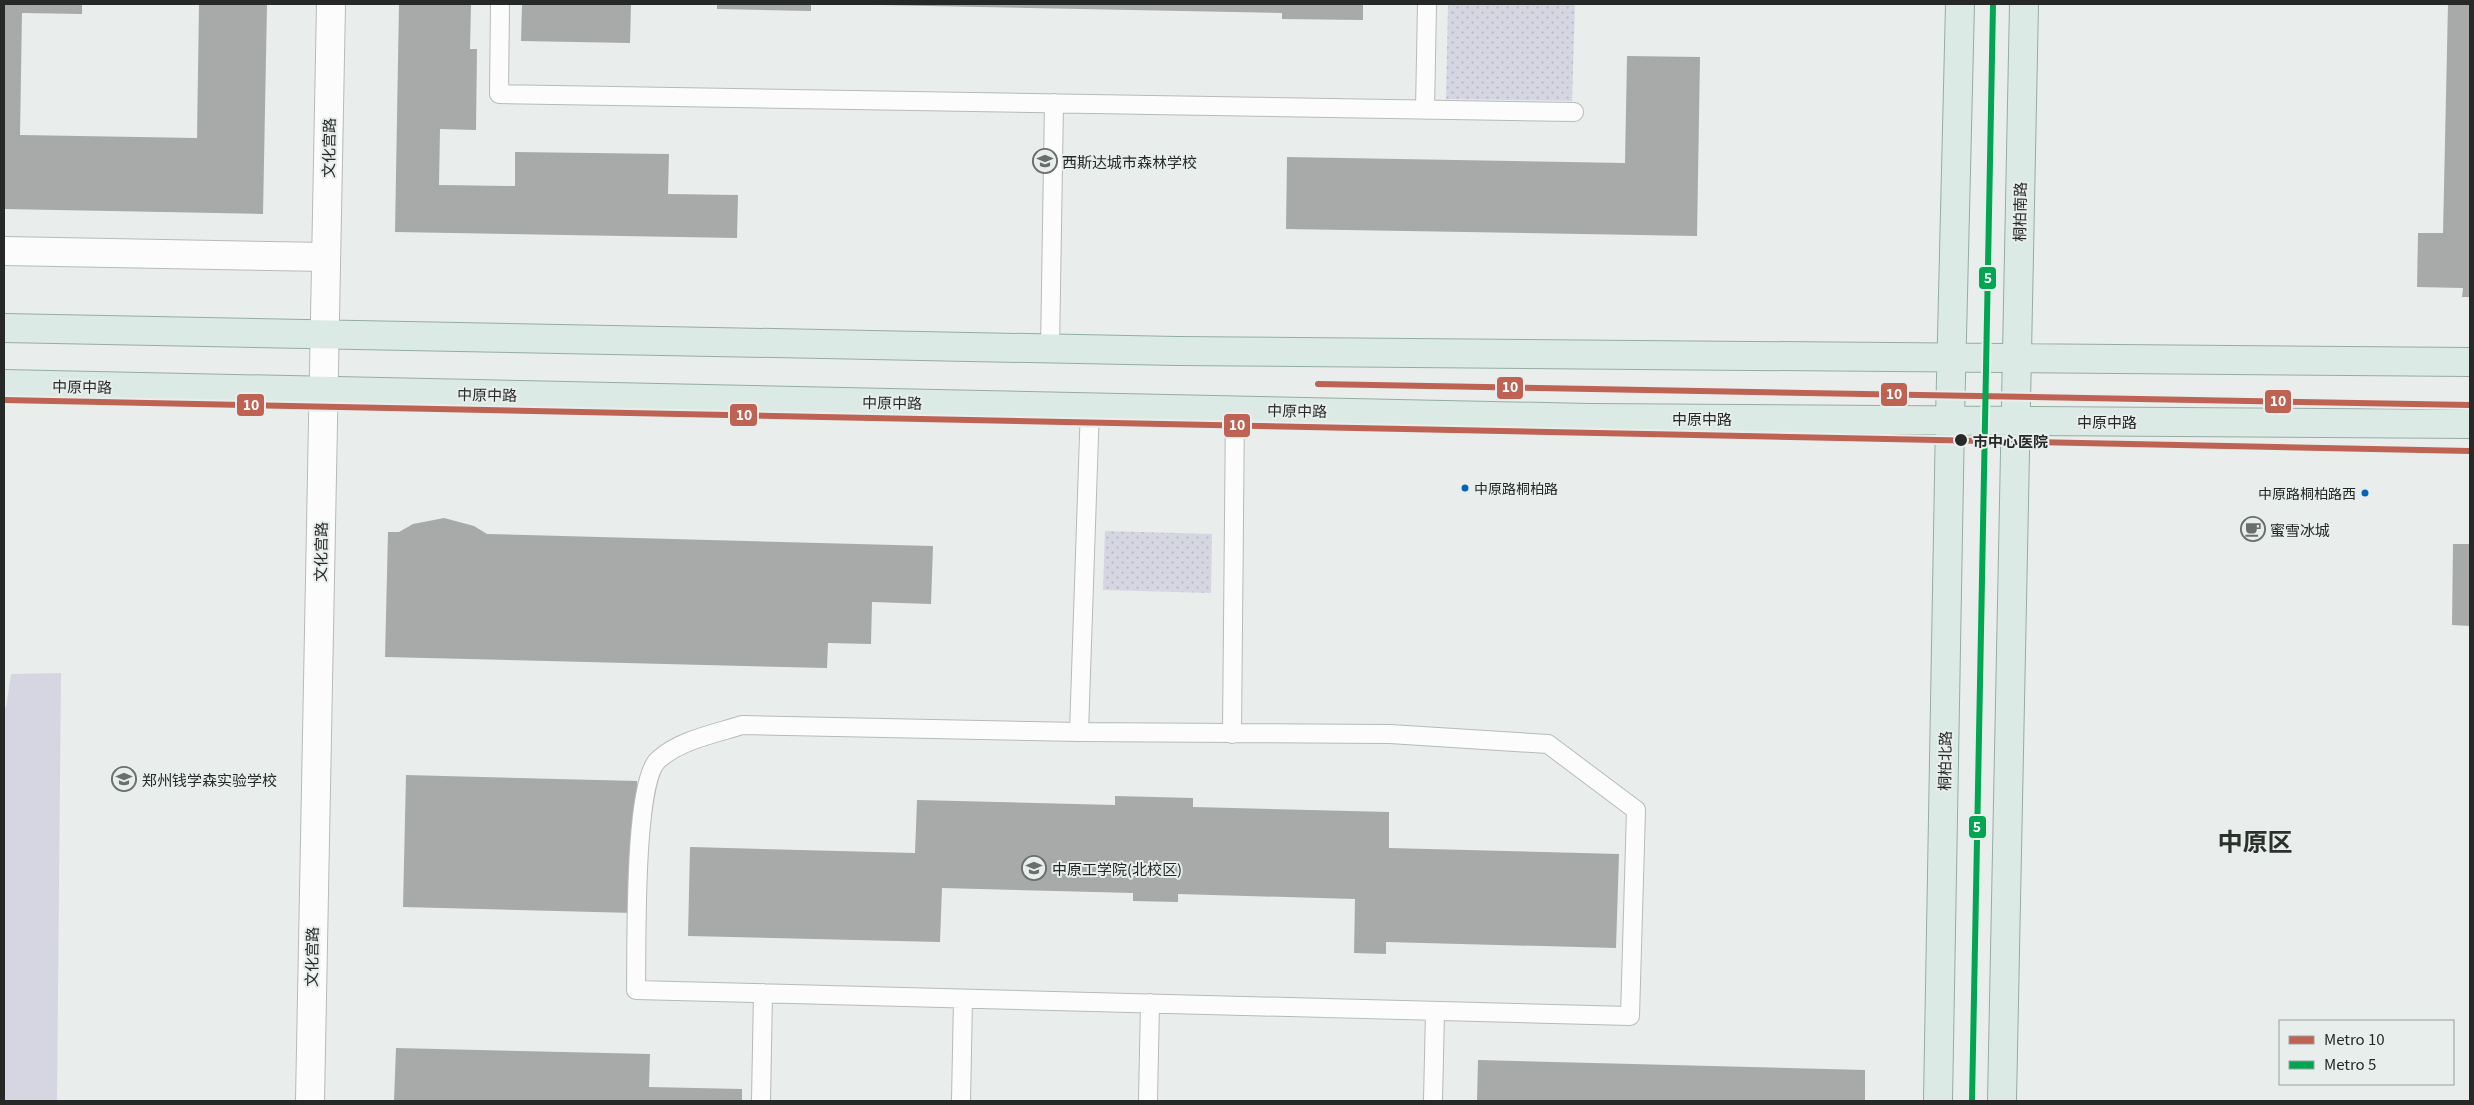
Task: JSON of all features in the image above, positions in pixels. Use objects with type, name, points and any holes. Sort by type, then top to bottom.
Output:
[{"type":"main road","points":[[1950,420],[1960,4]]},
{"type":"main road","name":"桐柏南路","points":[[2015,421],[2024,4]]},
{"type":"main road","points":[[4,328],[1050,349],[2470,362]]},
{"type":"main road","name":"中原中路","points":[[4,384],[1589,418],[2470,424]]},
{"type":"main road","name":"桐柏北路","points":[[1938,1101],[1950,420]]},
{"type":"main road","points":[[2002,1101],[2015,421]]},
{"type":"street","name":"文化宫路","points":[[310,1101],[331,4]]},
{"type":"street","points":[[4,252],[326,257]]},
{"type":"lane","points":[[500,4],[498,94],[1574,112]]},
{"type":"lane","points":[[1425,110],[1427,4]]},
{"type":"lane","points":[[1050,349],[1054,103]]},
{"type":"lane","points":[[1079,732],[1090,406]]},
{"type":"lane","points":[[1232,734],[1235,409]]},
{"type":"lane","points":[[742,726],[1232,734],[1390,734],[1548,744],[1636,810],[1630,1016],[636,990],[641,813],[648,780],[657,761],[687,742],[742,726]]},
{"type":"lane","points":[[760,1101],[763,993]]},
{"type":"lane","points":[[961,1101],[963,999]]},
{"type":"lane","points":[[1148,1101],[1150,1003]]},
{"type":"lane","points":[[1433,1101],[1435,1011]]},
{"type":"shaded area","points":[[1448,4],[1575,4],[1572,101],[1446,99]]},
{"type":"shaded area","points":[[1105,531],[1212,534],[1211,593],[1103,590]]},
{"type":"shaded area","points":[[61,673],[57,1101],[4,1101],[4,706],[6,708],[11,674]]},
{"type":"building","points":[[4,4],[82,4],[82,14],[22,13],[20,135],[197,138],[199,4],[267,4],[263,214],[4,209]]},
{"type":"building","points":[[399,4],[471,4],[470,49],[477,49],[476,130],[440,129],[439,185],[515,186],[515,152],[669,154],[668,194],[738,195],[737,238],[395,232]]},
{"type":"building","points":[[522,4],[631,4],[630,43],[521,41]]},
{"type":"building","points":[[717,4],[811,4],[811,11],[717,9]]},
{"type":"building","points":[[828,4],[1363,4],[1363,20],[1282,19],[1282,13]]},
{"type":"building","points":[[2448,4],[2470,4],[2470,297],[2462,297],[2463,288],[2417,287],[2418,233],[2443,233]]},
{"type":"building","points":[[1627,56],[1700,57],[1697,236],[1286,229],[1287,157],[1625,163]]},
{"type":"building","points":[[444,518],[474,526],[487,534],[933,546],[931,604],[872,602],[871,644],[828,643],[827,668],[385,657],[388,532],[399,532],[413,524]]},
{"type":"building","points":[[2453,544],[2470,544],[2470,626],[2452,625]]},
{"type":"building","points":[[406,775],[637,781],[634,913],[403,907]]},
{"type":"building","points":[[1115,796],[1193,798],[1193,807],[1389,812],[1389,848],[1619,854],[1616,948],[1386,942],[1386,954],[1354,953],[1355,899],[1178,894],[1178,902],[1133,901],[1133,893],[942,888],[940,942],[688,936],[690,847],[915,853],[917,800],[1115,805]]},
{"type":"building","points":[[396,1048],[650,1054],[649,1087],[742,1089],[742,1101],[394,1101]]},
{"type":"building","points":[[1478,1060],[1865,1070],[1865,1101],[1477,1101]]},
{"type":"metro line","name":"5","points":[[1972,1101],[1993,4]]},
{"type":"metro line","name":"10","points":[[1318,384],[2470,405]]},
{"type":"metro line","name":"10","points":[[4,400],[2470,451]]},
{"type":"place","name":"西斯达城市森林学校","points":[[1045,161]]},
{"type":"place","name":"市中心医院","points":[[1961,440]]},
{"type":"place","name":"中原路桐柏路","points":[[1465,488]]},
{"type":"place","name":"中原路桐柏路西","points":[[2365,493]]},
{"type":"place","name":"蜜雪冰城","points":[[2253,529]]},
{"type":"place","name":"郑州钱学森实验学校","points":[[124,779]]},
{"type":"place","name":"中原工学院(北校区)","points":[[1034,868]]},
{"type":"district","name":"中原区","points":[[2255,840]]}]
